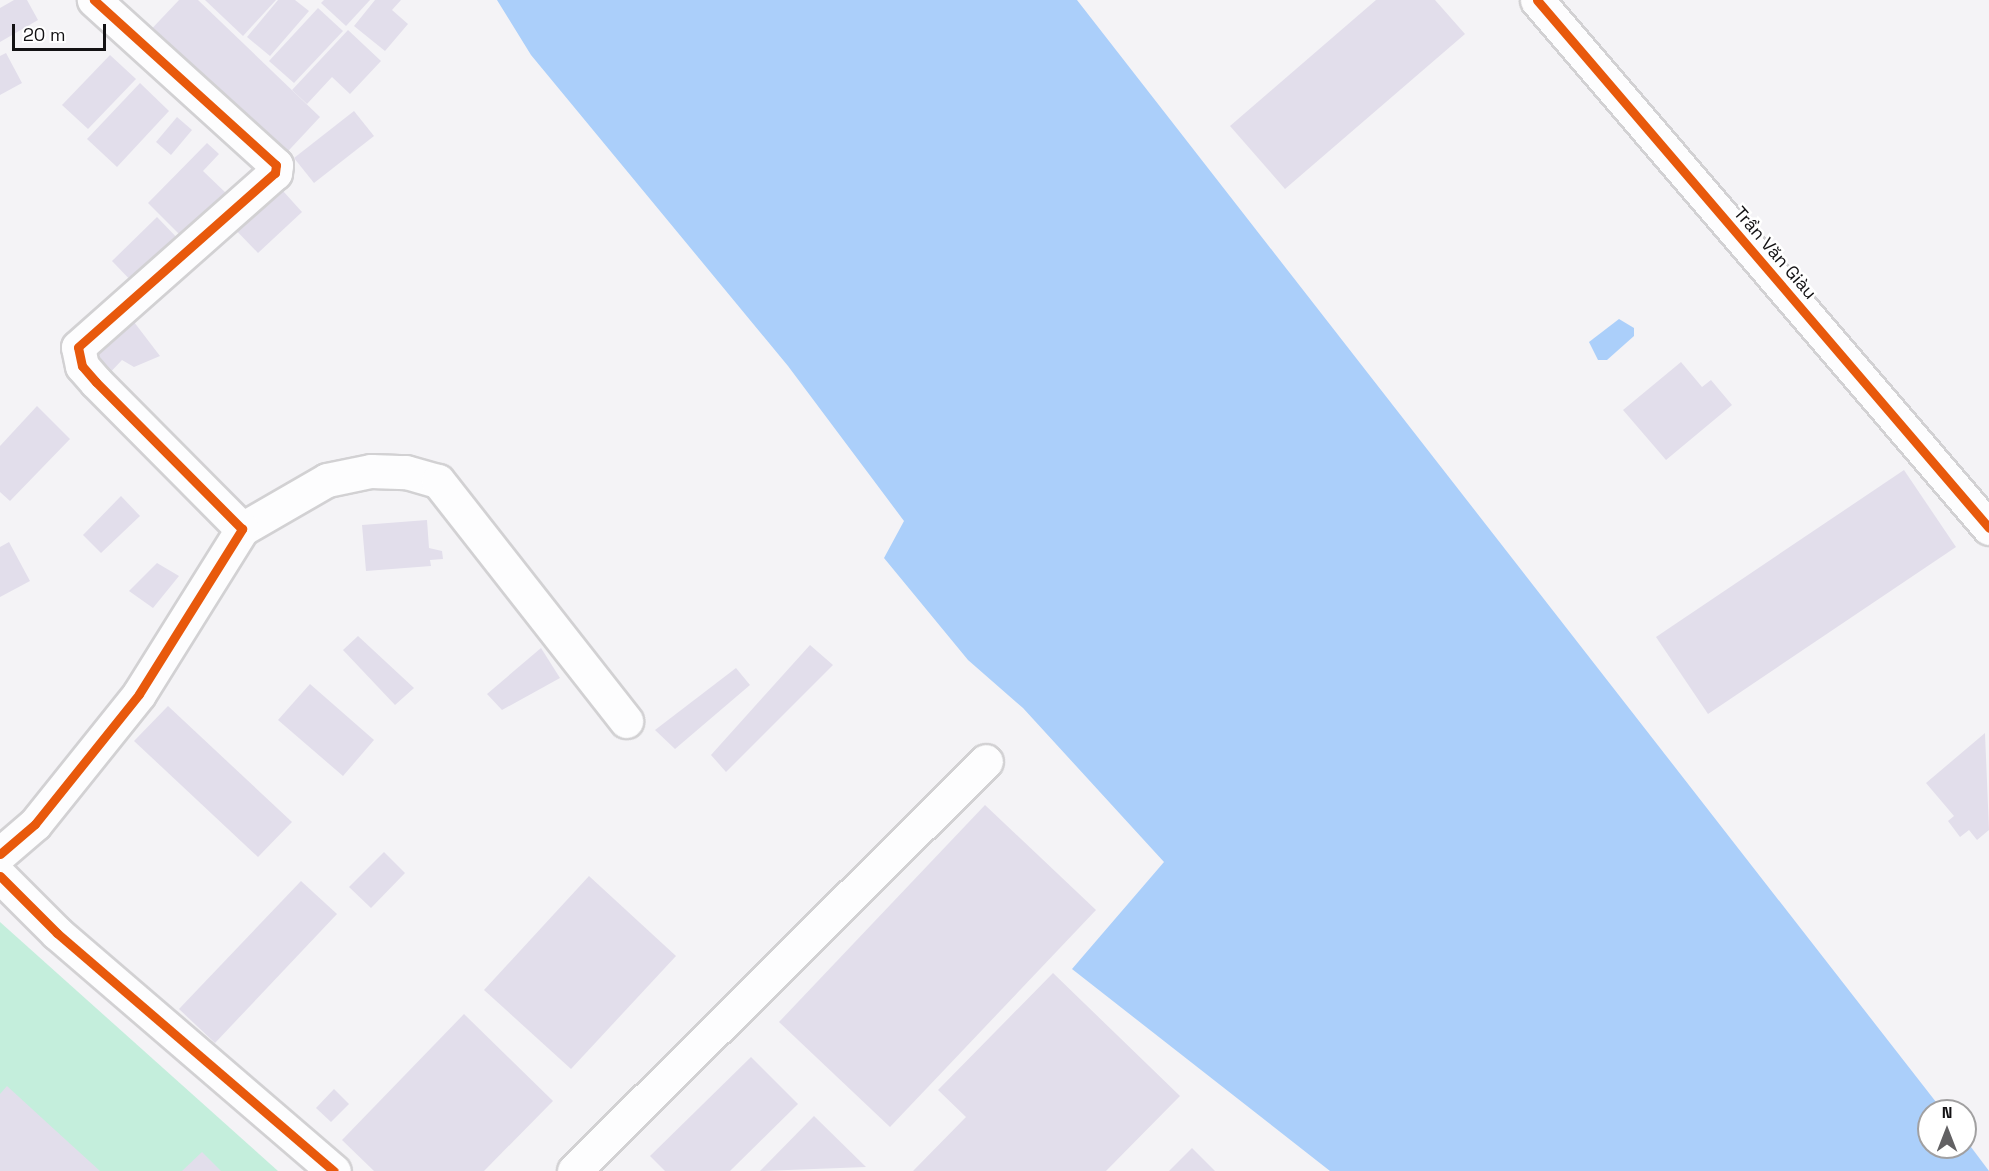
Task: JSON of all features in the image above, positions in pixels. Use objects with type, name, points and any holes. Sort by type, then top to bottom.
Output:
[{"type":"street","points":[[94,0],[276,165],[275,173],[78,346],[82,366],[96,382],[242,530]]},
{"type":"street","name":"Trần Văn Giàu","points":[[1537,0],[1989,528]]},
{"type":"street","points":[[0,854],[36,824],[139,694],[242,530],[327,480],[406,472],[438,482],[626,721]]},
{"type":"street","points":[[574,1171],[986,761]]},
{"type":"street","points":[[0,876],[57,933],[334,1171]]},
{"type":"green space","points":[[0,922],[278,1171],[0,1171]]},
{"type":"water","points":[[497,0],[1077,0],[1934,1099],[1917,1099],[1917,1159],[1977,1159],[1977,1155],[1989,1171],[1330,1171],[1072,969],[1164,862],[1023,708],[968,660],[884,558],[904,521],[788,366],[531,55]]},
{"type":"water","points":[[1619,319],[1634,328],[1634,336],[1607,360],[1598,360],[1589,342]]},
{"type":"building","points":[[14,0],[27,0],[38,20],[0,42],[0,8]]},
{"type":"building","points":[[179,0],[198,0],[320,117],[277,163],[143,38]]},
{"type":"building","points":[[205,0],[276,0],[243,36]]},
{"type":"building","points":[[278,0],[295,0],[309,11],[270,56],[247,37]]},
{"type":"building","points":[[324,0],[370,0],[346,26],[321,3]]},
{"type":"building","points":[[375,0],[401,0],[392,10],[408,24],[385,51],[354,26]]},
{"type":"building","points":[[1376,0],[1435,0],[1465,34],[1285,189],[1230,126]]},
{"type":"building","points":[[318,8],[343,31],[294,83],[269,61]]},
{"type":"building","points":[[348,30],[381,61],[350,94],[332,77],[307,104],[292,90]]},
{"type":"building","points":[[6,53],[22,83],[0,95],[0,56]]},
{"type":"building","points":[[110,55],[136,79],[88,129],[62,105]]},
{"type":"building","points":[[140,83],[169,111],[117,167],[87,139]]},
{"type":"building","points":[[354,111],[374,136],[314,183],[294,158]]},
{"type":"building","points":[[177,117],[192,130],[171,155],[156,142]]},
{"type":"building","points":[[207,143],[219,154],[203,171],[227,194],[183,238],[148,203]]},
{"type":"building","points":[[274,181],[302,212],[258,253],[229,223]]},
{"type":"building","points":[[157,217],[183,244],[138,288],[112,261]]},
{"type":"building","points":[[134,322],[160,356],[134,367],[122,360],[104,379],[90,361]]},
{"type":"building","points":[[1681,362],[1702,387],[1711,380],[1732,405],[1666,460],[1623,410]]},
{"type":"building","points":[[37,406],[70,439],[10,501],[0,492],[0,446]]},
{"type":"building","points":[[1904,470],[1956,547],[1708,714],[1656,637]]},
{"type":"building","points":[[121,496],[140,516],[101,553],[83,535]]},
{"type":"building","points":[[427,520],[429,548],[442,551],[443,559],[430,560],[431,566],[366,571],[362,525]]},
{"type":"building","points":[[9,542],[30,581],[0,597],[0,547]]},
{"type":"building","points":[[157,563],[179,576],[153,608],[129,591]]},
{"type":"building","points":[[358,636],[414,688],[395,705],[343,650]]},
{"type":"building","points":[[810,645],[833,665],[726,772],[711,755]]},
{"type":"building","points":[[541,648],[560,678],[502,710],[487,694]]},
{"type":"building","points":[[736,668],[750,685],[675,749],[655,730]]},
{"type":"building","points":[[310,684],[374,740],[343,776],[278,720]]},
{"type":"building","points":[[168,706],[292,822],[258,857],[134,741]]},
{"type":"building","points":[[1985,733],[1989,830],[1977,840],[1969,830],[1960,837],[1948,821],[1954,816],[1926,783]]},
{"type":"building","points":[[985,805],[1096,910],[890,1127],[779,1022]]},
{"type":"building","points":[[384,852],[405,873],[371,908],[349,887]]},
{"type":"building","points":[[589,876],[676,956],[571,1069],[484,990]]},
{"type":"building","points":[[301,881],[337,914],[215,1043],[179,1009]]},
{"type":"building","points":[[1053,973],[1180,1096],[1106,1171],[913,1171],[966,1117],[938,1090]]},
{"type":"building","points":[[464,1014],[553,1101],[484,1171],[374,1171],[342,1140]]},
{"type":"building","points":[[751,1057],[798,1104],[730,1171],[665,1171],[650,1156]]},
{"type":"building","points":[[7,1086],[100,1171],[0,1171],[0,1094]]},
{"type":"building","points":[[334,1089],[349,1104],[331,1122],[316,1108]]},
{"type":"building","points":[[814,1116],[866,1167],[760,1171]]},
{"type":"building","points":[[1192,1148],[1215,1171],[1169,1171]]},
{"type":"building","points":[[202,1152],[221,1171],[182,1171]]},
{"type":"cycle path","points":[[0,854],[35,824],[139,694],[242,529],[96,382],[82,366],[78,347],[275,173],[276,165],[94,0]]},
{"type":"cycle path","points":[[1537,0],[1989,528]]},
{"type":"cycle path","points":[[0,876],[57,933],[334,1171]]}]
